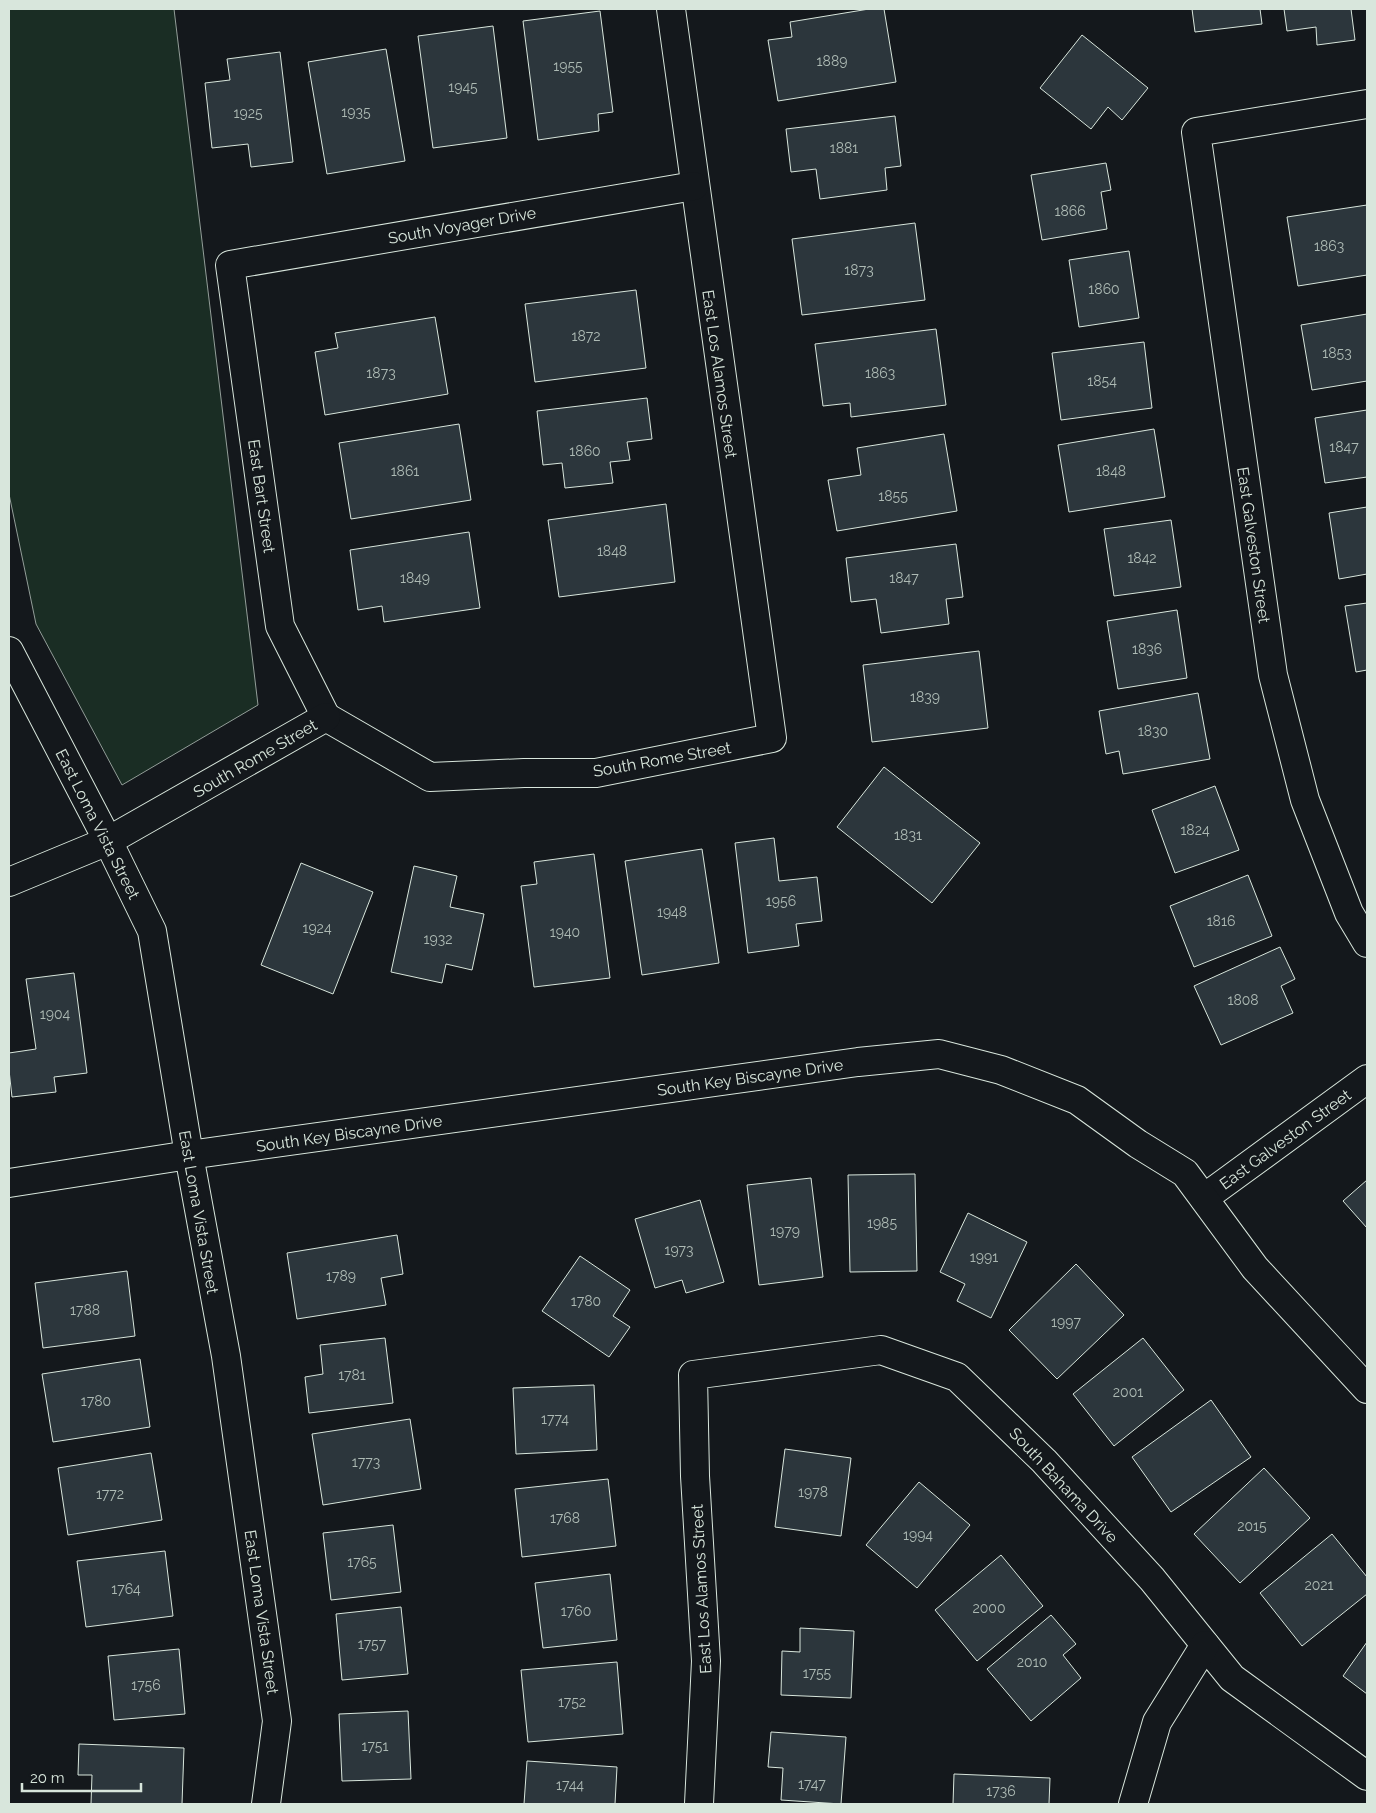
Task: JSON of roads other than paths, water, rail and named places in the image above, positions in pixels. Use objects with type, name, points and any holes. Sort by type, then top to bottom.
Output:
[{"type":"street","name":"East Los Alamos Street","points":[[670,9],[772,738]]},
{"type":"street","name":"East Galveston Street","points":[[1367,104],[1196,132],[1273,675],[1305,800],[1349,913],[1367,943]]},
{"type":"street","name":"South Voyager Drive","points":[[230,265],[694,186]]},
{"type":"street","name":"East Bart Street","points":[[230,265],[280,626],[326,717]]},
{"type":"street","name":"East Loma Vista Street","points":[[9,651],[108,841],[152,931],[189,1155],[226,1356],[277,1721],[266,1804]]},
{"type":"street","name":"South Rome Street","points":[[9,882],[108,841],[326,717],[430,777],[524,773],[596,773],[772,738]]},
{"type":"street","name":"South Key Biscayne Drive","points":[[9,1183],[189,1155],[858,1062],[939,1054],[1001,1070],[1077,1100],[1138,1144],[1185,1173],[1255,1268],[1367,1389]]},
{"type":"street","name":"East Galveston Street","points":[[1204,1198],[1367,1079]]},
{"type":"street","name":"South Bahama Drive","points":[[692,1375],[881,1350],[957,1377],[1044,1460],[1152,1579],[1232,1678],[1367,1776]]},
{"type":"street","name":"East Los Alamos Street","points":[[692,1375],[695,1476],[706,1661],[699,1804]]},
{"type":"street","points":[[1133,1804],[1157,1722],[1205,1645]]}]
